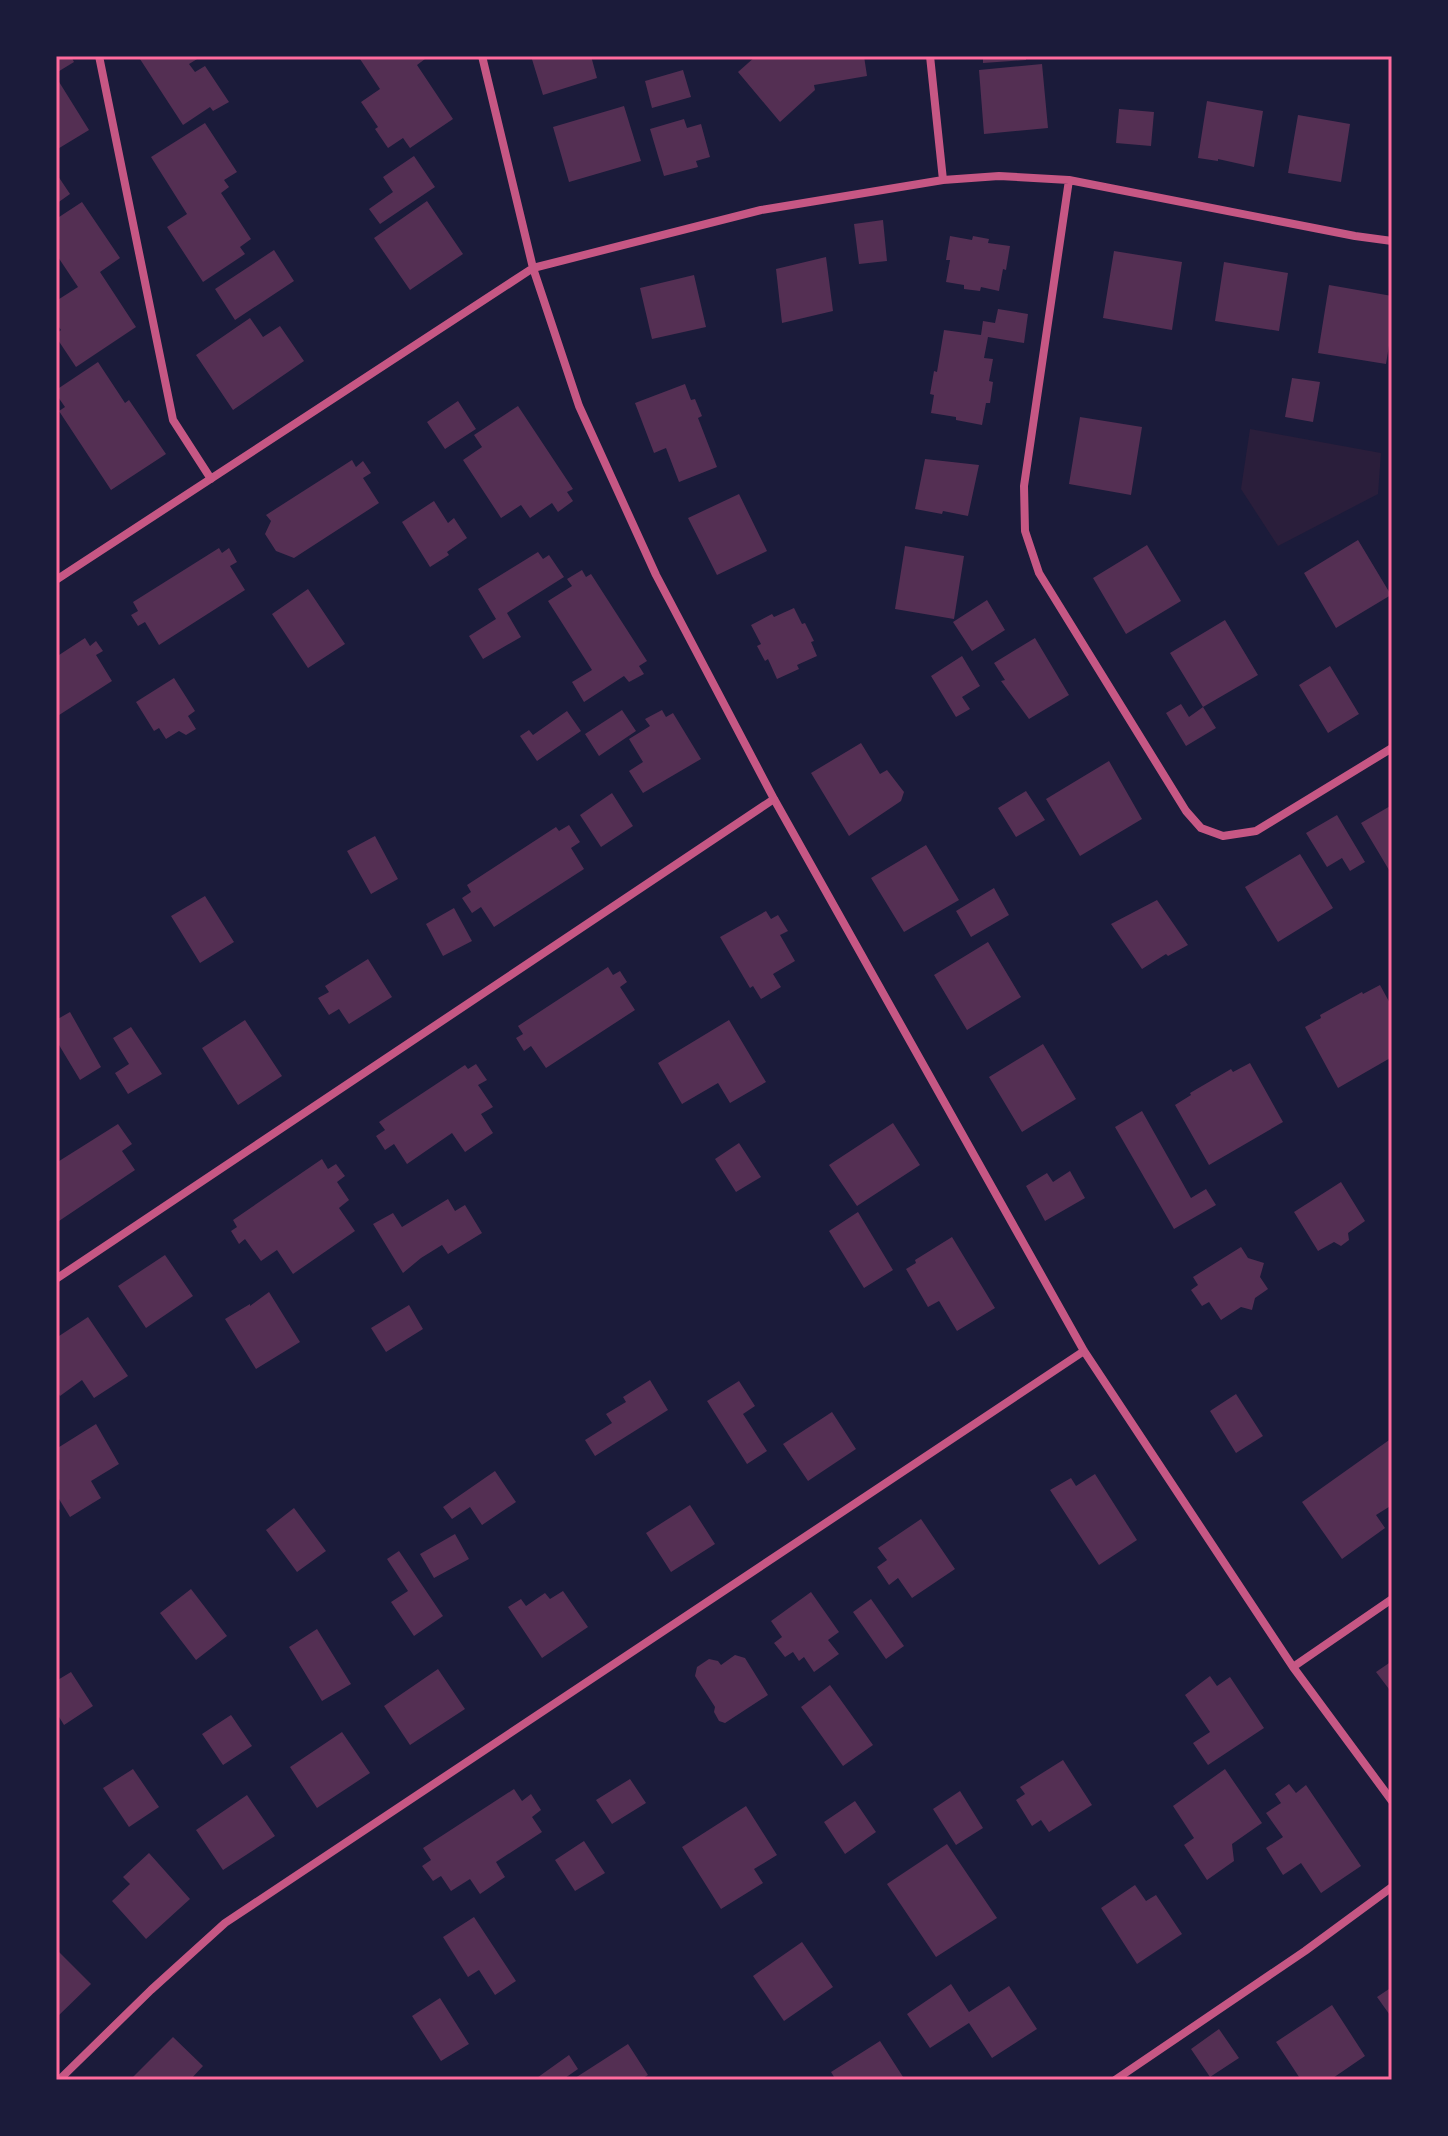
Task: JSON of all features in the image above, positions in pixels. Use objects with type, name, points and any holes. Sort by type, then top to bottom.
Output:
[{"type":"street","points":[[99,56],[173,420],[211,479]]},
{"type":"street","points":[[482,56],[533,268],[579,406],[656,575],[774,799],[1084,1351],[1293,1667],[1392,1801]]},
{"type":"street","points":[[930,56],[943,180]]},
{"type":"street","points":[[56,580],[533,268],[761,210],[943,180],[999,176],[1069,180],[1392,241]]},
{"type":"street","points":[[1069,180],[1024,486],[1025,531],[1039,573],[1186,811],[1201,828],[1223,836],[1256,831],[1392,748]]},
{"type":"street","points":[[56,1279],[774,799]]},
{"type":"street","points":[[59,2080],[225,1923],[1084,1351]]},
{"type":"street","points":[[1293,1667],[1392,1599]]},
{"type":"street","points":[[1115,2080],[1305,1951],[1392,1887]]},
{"type":"shaded area","points":[[1250,429],[1381,453],[1378,494],[1278,546],[1241,489]]},
{"type":"building","points":[[56,56],[71,56],[74,62],[56,73]]},
{"type":"building","points":[[138,56],[202,56],[189,64],[195,72],[205,66],[229,102],[213,111],[210,107],[183,125]]},
{"type":"building","points":[[358,56],[429,56],[417,65],[453,119],[410,148],[403,138],[388,148],[361,102],[380,89]]},
{"type":"building","points":[[531,56],[591,56],[597,78],[543,95]]},
{"type":"building","points":[[756,56],[864,56],[867,76],[814,85],[815,90],[780,122],[738,72]]},
{"type":"building","points":[[983,56],[1026,56],[1026,60],[983,63]]},
{"type":"building","points":[[1042,64],[1048,128],[984,134],[979,70]]},
{"type":"building","points":[[683,70],[691,97],[652,108],[645,81]]},
{"type":"building","points":[[56,77],[89,130],[56,150]]},
{"type":"building","points":[[1207,101],[1263,111],[1254,167],[1198,158]]},
{"type":"building","points":[[624,106],[641,161],[569,182],[553,127]]},
{"type":"building","points":[[1119,109],[1154,112],[1151,146],[1116,143]]},
{"type":"building","points":[[1298,115],[1350,124],[1341,182],[1288,173]]},
{"type":"building","points":[[684,119],[687,128],[701,124],[710,157],[696,161],[698,167],[664,176],[650,129]]},
{"type":"building","points":[[205,123],[237,172],[224,180],[229,187],[221,193],[251,239],[240,247],[245,254],[203,282],[167,227],[187,214],[151,157]]},
{"type":"building","points":[[414,156],[435,187],[380,224],[369,209],[393,192],[383,177]]},
{"type":"building","points":[[56,173],[70,194],[56,204]]},
{"type":"building","points":[[427,201],[463,254],[410,290],[374,238]]},
{"type":"building","points":[[82,202],[120,258],[100,272],[136,327],[76,367],[56,337],[61,330],[56,323],[56,301],[78,287],[56,254],[56,219]]},
{"type":"building","points":[[883,220],[887,261],[859,264],[854,224]]},
{"type":"building","points":[[950,236],[972,240],[973,236],[989,239],[988,243],[1010,246],[999,291],[981,287],[980,291],[964,289],[964,285],[946,282]]},
{"type":"building","points":[[274,250],[294,281],[235,320],[215,289]]},
{"type":"building","points":[[1114,251],[1182,262],[1172,330],[1103,318]]},
{"type":"building","points":[[826,257],[833,311],[782,323],[776,269]]},
{"type":"building","points":[[1224,262],[1288,273],[1279,331],[1215,321]]},
{"type":"building","points":[[694,275],[706,327],[652,339],[640,288]]},
{"type":"building","points":[[1329,285],[1392,296],[1392,327],[1386,364],[1318,353]]},
{"type":"building","points":[[998,309],[1028,314],[1024,343],[988,337],[984,358],[993,359],[989,381],[993,382],[982,425],[931,413],[934,395],[930,394],[944,330],[981,335],[983,321],[995,323]]},
{"type":"building","points":[[250,318],[263,337],[280,326],[304,361],[233,410],[196,355]]},
{"type":"building","points":[[98,362],[125,403],[129,400],[166,454],[111,490],[59,411],[65,407],[56,394],[56,390]]},
{"type":"building","points":[[1292,378],[1320,382],[1313,422],[1285,417]]},
{"type":"building","points":[[685,384],[702,416],[698,418],[717,467],[679,482],[666,448],[654,453],[635,403]]},
{"type":"building","points":[[458,401],[476,429],[445,449],[427,422]]},
{"type":"building","points":[[518,406],[573,489],[567,492],[573,501],[558,512],[552,503],[530,518],[521,505],[501,518],[463,460],[482,447],[474,435]]},
{"type":"building","points":[[1080,417],[1142,427],[1131,495],[1069,484]]},
{"type":"building","points":[[925,459],[979,465],[968,516],[915,509]]},
{"type":"building","points":[[352,460],[356,467],[363,461],[371,473],[363,478],[379,503],[294,558],[276,551],[265,534],[271,521],[266,515]]},
{"type":"building","points":[[739,494],[767,551],[717,575],[688,518]]},
{"type":"building","points":[[434,501],[448,523],[454,518],[467,538],[430,567],[402,522]]},
{"type":"building","points":[[1358,540],[1391,595],[1336,628],[1304,573]]},
{"type":"building","points":[[1147,545],[1181,601],[1126,634],[1093,578]]},
{"type":"building","points":[[905,546],[964,556],[954,619],[895,609]]},
{"type":"building","points":[[219,548],[222,553],[229,548],[237,562],[230,566],[245,590],[159,645],[145,622],[138,626],[131,615],[138,611],[133,602]]},
{"type":"building","points":[[538,552],[543,559],[549,555],[564,577],[507,613],[521,637],[483,659],[469,636],[496,619],[478,589]]},
{"type":"building","points":[[582,570],[586,577],[591,574],[647,661],[639,666],[644,674],[629,682],[624,676],[584,702],[572,682],[592,670],[548,601],[572,586],[567,579]]},
{"type":"building","points":[[308,589],[345,644],[308,668],[272,614]]},
{"type":"building","points":[[987,600],[1005,630],[972,651],[953,622]]},
{"type":"building","points":[[794,608],[814,641],[811,642],[817,656],[777,679],[768,659],[765,661],[757,646],[761,644],[751,625],[772,614],[774,617]]},
{"type":"building","points":[[1225,620],[1258,675],[1203,707],[1170,653]]},
{"type":"building","points":[[85,638],[90,646],[96,641],[103,651],[96,655],[112,681],[56,717],[56,657]]},
{"type":"building","points":[[1035,638],[1069,695],[1029,719],[1001,681],[1005,680],[994,663]]},
{"type":"building","points":[[962,656],[980,686],[962,697],[970,709],[956,717],[931,676]]},
{"type":"building","points":[[1330,666],[1359,714],[1328,733],[1299,685]]},
{"type":"building","points":[[174,678],[195,711],[188,716],[196,729],[186,735],[179,731],[166,739],[159,728],[154,731],[136,702]]},
{"type":"building","points":[[1181,704],[1189,717],[1203,707],[1216,728],[1186,746],[1166,713]]},
{"type":"building","points":[[622,710],[636,731],[599,756],[585,734]]},
{"type":"building","points":[[662,710],[666,717],[673,713],[701,759],[643,793],[629,771],[643,762],[629,739],[650,726],[645,719]]},
{"type":"building","points":[[567,711],[581,731],[537,761],[520,736],[529,730],[533,735]]},
{"type":"building","points":[[861,743],[880,774],[887,770],[904,792],[901,801],[849,836],[811,773]]},
{"type":"building","points":[[1109,761],[1142,819],[1080,856],[1046,799]]},
{"type":"building","points":[[1026,791],[1045,820],[1016,837],[998,808]]},
{"type":"building","points":[[612,793],[633,826],[601,847],[580,815]]},
{"type":"building","points":[[1392,805],[1392,875],[1361,823]]},
{"type":"building","points":[[1337,815],[1365,862],[1350,871],[1342,858],[1327,867],[1306,833]]},
{"type":"building","points":[[569,825],[580,842],[571,848],[584,869],[494,927],[481,907],[472,913],[462,898],[471,892],[467,885],[556,827],[559,831]]},
{"type":"building","points":[[375,836],[398,879],[371,894],[347,851]]},
{"type":"building","points":[[926,845],[959,900],[904,932],[871,878]]},
{"type":"building","points":[[1300,854],[1333,908],[1278,942],[1245,887]]},
{"type":"building","points":[[994,888],[1009,915],[971,937],[956,911]]},
{"type":"building","points":[[205,896],[234,942],[200,963],[171,916]]},
{"type":"building","points":[[1157,900],[1188,945],[1142,969],[1111,924]]},
{"type":"building","points":[[454,908],[472,941],[443,956],[426,924]]},
{"type":"building","points":[[766,911],[771,919],[778,915],[788,931],[780,935],[795,961],[773,974],[781,987],[761,999],[753,986],[750,988],[720,937]]},
{"type":"building","points":[[988,942],[1021,997],[967,1030],[934,975]]},
{"type":"building","points":[[368,959],[392,997],[349,1024],[339,1009],[329,1015],[318,998],[329,992],[325,986]]},
{"type":"building","points":[[608,967],[613,975],[620,971],[627,982],[620,987],[635,1010],[546,1068],[531,1046],[524,1051],[516,1038],[523,1034],[518,1026]]},
{"type":"building","points":[[1380,985],[1392,1007],[1392,1057],[1338,1088],[1305,1027],[1321,1018],[1320,1015]]},
{"type":"building","points":[[70,1012],[101,1067],[80,1080],[56,1040],[56,1020]]},
{"type":"building","points":[[245,1020],[282,1076],[238,1105],[202,1048]]},
{"type":"building","points":[[729,1020],[766,1082],[730,1103],[718,1083],[682,1104],[658,1063]]},
{"type":"building","points":[[131,1027],[162,1074],[128,1094],[115,1073],[129,1064],[113,1038]]},
{"type":"building","points":[[1043,1044],[1076,1099],[1022,1132],[989,1077]]},
{"type":"building","points":[[1250,1063],[1283,1122],[1209,1165],[1175,1105],[1231,1069],[1233,1072]]},
{"type":"building","points":[[476,1064],[487,1080],[478,1085],[493,1107],[481,1114],[493,1133],[465,1152],[452,1133],[407,1164],[394,1144],[385,1150],[376,1136],[385,1130],[379,1122],[465,1065],[468,1069]]},
{"type":"building","points":[[1142,1111],[1191,1198],[1206,1189],[1216,1205],[1174,1229],[1115,1127]]},
{"type":"building","points":[[893,1123],[920,1165],[857,1206],[829,1165]]},
{"type":"building","points":[[118,1124],[132,1144],[122,1151],[135,1170],[56,1223],[56,1163]]},
{"type":"building","points":[[739,1143],[761,1177],[736,1192],[715,1159]]},
{"type":"building","points":[[322,1159],[328,1169],[336,1164],[345,1176],[337,1182],[349,1200],[339,1208],[355,1231],[293,1274],[277,1250],[261,1261],[245,1239],[239,1244],[231,1231],[237,1227],[233,1220]]},
{"type":"building","points":[[1070,1171],[1085,1198],[1045,1221],[1026,1186],[1047,1173],[1053,1182]]},
{"type":"building","points":[[1341,1182],[1365,1221],[1348,1233],[1349,1240],[1341,1246],[1334,1242],[1318,1251],[1294,1212]]},
{"type":"building","points":[[448,1199],[455,1211],[465,1205],[482,1233],[448,1254],[442,1245],[403,1273],[373,1224],[393,1213],[402,1227]]},
{"type":"building","points":[[858,1212],[893,1270],[864,1288],[829,1231]]},
{"type":"building","points":[[952,1237],[995,1308],[957,1331],[939,1301],[928,1307],[906,1269]]},
{"type":"building","points":[[1241,1247],[1248,1258],[1264,1263],[1260,1277],[1268,1289],[1255,1298],[1252,1310],[1241,1307],[1221,1320],[1209,1302],[1202,1306],[1191,1290],[1198,1285],[1193,1277]]},
{"type":"building","points":[[165,1255],[193,1296],[146,1328],[118,1286]]},
{"type":"building","points":[[269,1292],[300,1342],[256,1369],[225,1319]]},
{"type":"building","points":[[409,1305],[423,1329],[386,1352],[371,1328]]},
{"type":"building","points":[[88,1317],[128,1376],[94,1398],[82,1380],[60,1396],[56,1389],[56,1338]]},
{"type":"building","points":[[650,1380],[668,1410],[595,1456],[585,1440],[612,1423],[606,1414],[626,1402],[623,1397]]},
{"type":"building","points":[[739,1381],[755,1406],[743,1414],[767,1451],[747,1464],[707,1401]]},
{"type":"building","points":[[1236,1394],[1263,1436],[1236,1453],[1210,1411]]},
{"type":"building","points":[[832,1412],[856,1449],[808,1481],[783,1444]]},
{"type":"building","points":[[96,1424],[119,1464],[91,1481],[101,1498],[70,1517],[56,1494],[56,1449]]},
{"type":"building","points":[[1392,1438],[1392,1505],[1376,1515],[1385,1528],[1342,1559],[1302,1502]]},
{"type":"building","points":[[495,1471],[516,1502],[482,1525],[470,1507],[452,1519],[443,1507]]},
{"type":"building","points":[[1095,1474],[1137,1540],[1099,1565],[1050,1490],[1071,1478],[1076,1486]]},
{"type":"building","points":[[690,1505],[715,1544],[671,1572],[646,1533]]},
{"type":"building","points":[[294,1508],[326,1551],[297,1572],[266,1530]]},
{"type":"building","points":[[921,1519],[955,1569],[912,1598],[898,1578],[889,1585],[877,1567],[887,1560],[878,1548]]},
{"type":"building","points":[[455,1534],[469,1559],[434,1578],[420,1554]]},
{"type":"building","points":[[399,1551],[443,1616],[414,1636],[391,1602],[408,1591],[387,1559]]},
{"type":"building","points":[[191,1589],[227,1636],[196,1660],[160,1613]]},
{"type":"building","points":[[563,1591],[588,1627],[542,1658],[508,1607],[521,1599],[526,1606],[545,1593],[550,1599]]},
{"type":"building","points":[[811,1592],[839,1632],[828,1640],[839,1654],[814,1672],[804,1657],[799,1661],[793,1652],[785,1657],[774,1643],[782,1637],[771,1621]]},
{"type":"building","points":[[871,1599],[904,1646],[886,1659],[853,1612]]},
{"type":"building","points":[[317,1629],[351,1684],[322,1701],[289,1647]]},
{"type":"building","points":[[735,1655],[745,1658],[768,1695],[725,1723],[719,1721],[715,1707],[695,1676],[697,1667],[709,1659],[721,1665]]},
{"type":"building","points":[[1392,1661],[1392,1693],[1376,1672]]},
{"type":"building","points":[[438,1669],[465,1709],[410,1745],[384,1706]]},
{"type":"building","points":[[71,1672],[93,1706],[64,1725],[56,1712],[56,1681]]},
{"type":"building","points":[[1210,1676],[1217,1686],[1230,1677],[1264,1728],[1208,1765],[1193,1743],[1210,1732],[1185,1695]]},
{"type":"building","points":[[830,1685],[873,1745],[843,1766],[801,1707]]},
{"type":"building","points":[[231,1715],[252,1746],[223,1765],[202,1734]]},
{"type":"building","points":[[342,1732],[370,1773],[317,1808],[290,1767]]},
{"type":"building","points":[[1063,1760],[1092,1805],[1049,1832],[1041,1820],[1032,1826],[1016,1800],[1025,1794],[1020,1787]]},
{"type":"building","points":[[133,1769],[159,1807],[129,1827],[103,1788]]},
{"type":"building","points":[[1225,1769],[1262,1823],[1232,1844],[1234,1861],[1207,1880],[1184,1845],[1194,1838],[1173,1806]]},
{"type":"building","points":[[630,1779],[646,1803],[612,1824],[596,1800]]},
{"type":"building","points":[[1289,1784],[1296,1793],[1306,1785],[1361,1866],[1321,1893],[1301,1863],[1283,1875],[1266,1848],[1283,1837],[1266,1813],[1281,1803],[1275,1794]]},
{"type":"building","points":[[514,1789],[522,1801],[531,1794],[541,1810],[532,1817],[542,1832],[496,1862],[505,1877],[480,1894],[470,1879],[451,1891],[441,1876],[433,1881],[422,1866],[431,1860],[423,1848]]},
{"type":"building","points":[[960,1791],[983,1828],[956,1845],[933,1809]]},
{"type":"building","points":[[247,1795],[275,1836],[223,1870],[196,1830]]},
{"type":"building","points":[[855,1801],[876,1832],[845,1854],[824,1822]]},
{"type":"building","points":[[746,1806],[777,1855],[754,1869],[763,1883],[721,1909],[682,1847]]},
{"type":"building","points":[[584,1841],[605,1873],[575,1891],[555,1860]]},
{"type":"building","points":[[947,1844],[997,1918],[936,1957],[887,1884]]},
{"type":"building","points":[[149,1853],[190,1899],[146,1939],[112,1901],[130,1884],[123,1877]]},
{"type":"building","points":[[1135,1885],[1146,1901],[1156,1895],[1182,1934],[1137,1964],[1101,1908]]},
{"type":"building","points":[[474,1917],[516,1981],[495,1995],[479,1970],[468,1977],[443,1937]]},
{"type":"building","points":[[802,1942],[833,1987],[784,2021],[753,1976]]},
{"type":"building","points":[[56,1949],[91,1984],[56,2018]]},
{"type":"building","points":[[951,1984],[969,2012],[1009,1986],[1037,2029],[992,2058],[969,2023],[930,2048],[907,2014]]},
{"type":"building","points":[[1392,1987],[1392,2018],[1377,1997]]},
{"type":"building","points":[[440,1998],[469,2044],[441,2061],[412,2016]]},
{"type":"building","points":[[1332,2005],[1365,2056],[1330,2080],[1301,2080],[1276,2042]]},
{"type":"building","points":[[1219,2029],[1239,2058],[1210,2077],[1191,2049]]},
{"type":"building","points":[[173,2037],[203,2066],[190,2080],[130,2080]]},
{"type":"building","points":[[880,2041],[905,2080],[836,2080],[831,2072]]},
{"type":"building","points":[[628,2044],[648,2075],[640,2080],[572,2080]]},
{"type":"building","points":[[569,2055],[578,2069],[565,2078],[567,2080],[534,2080]]}]
